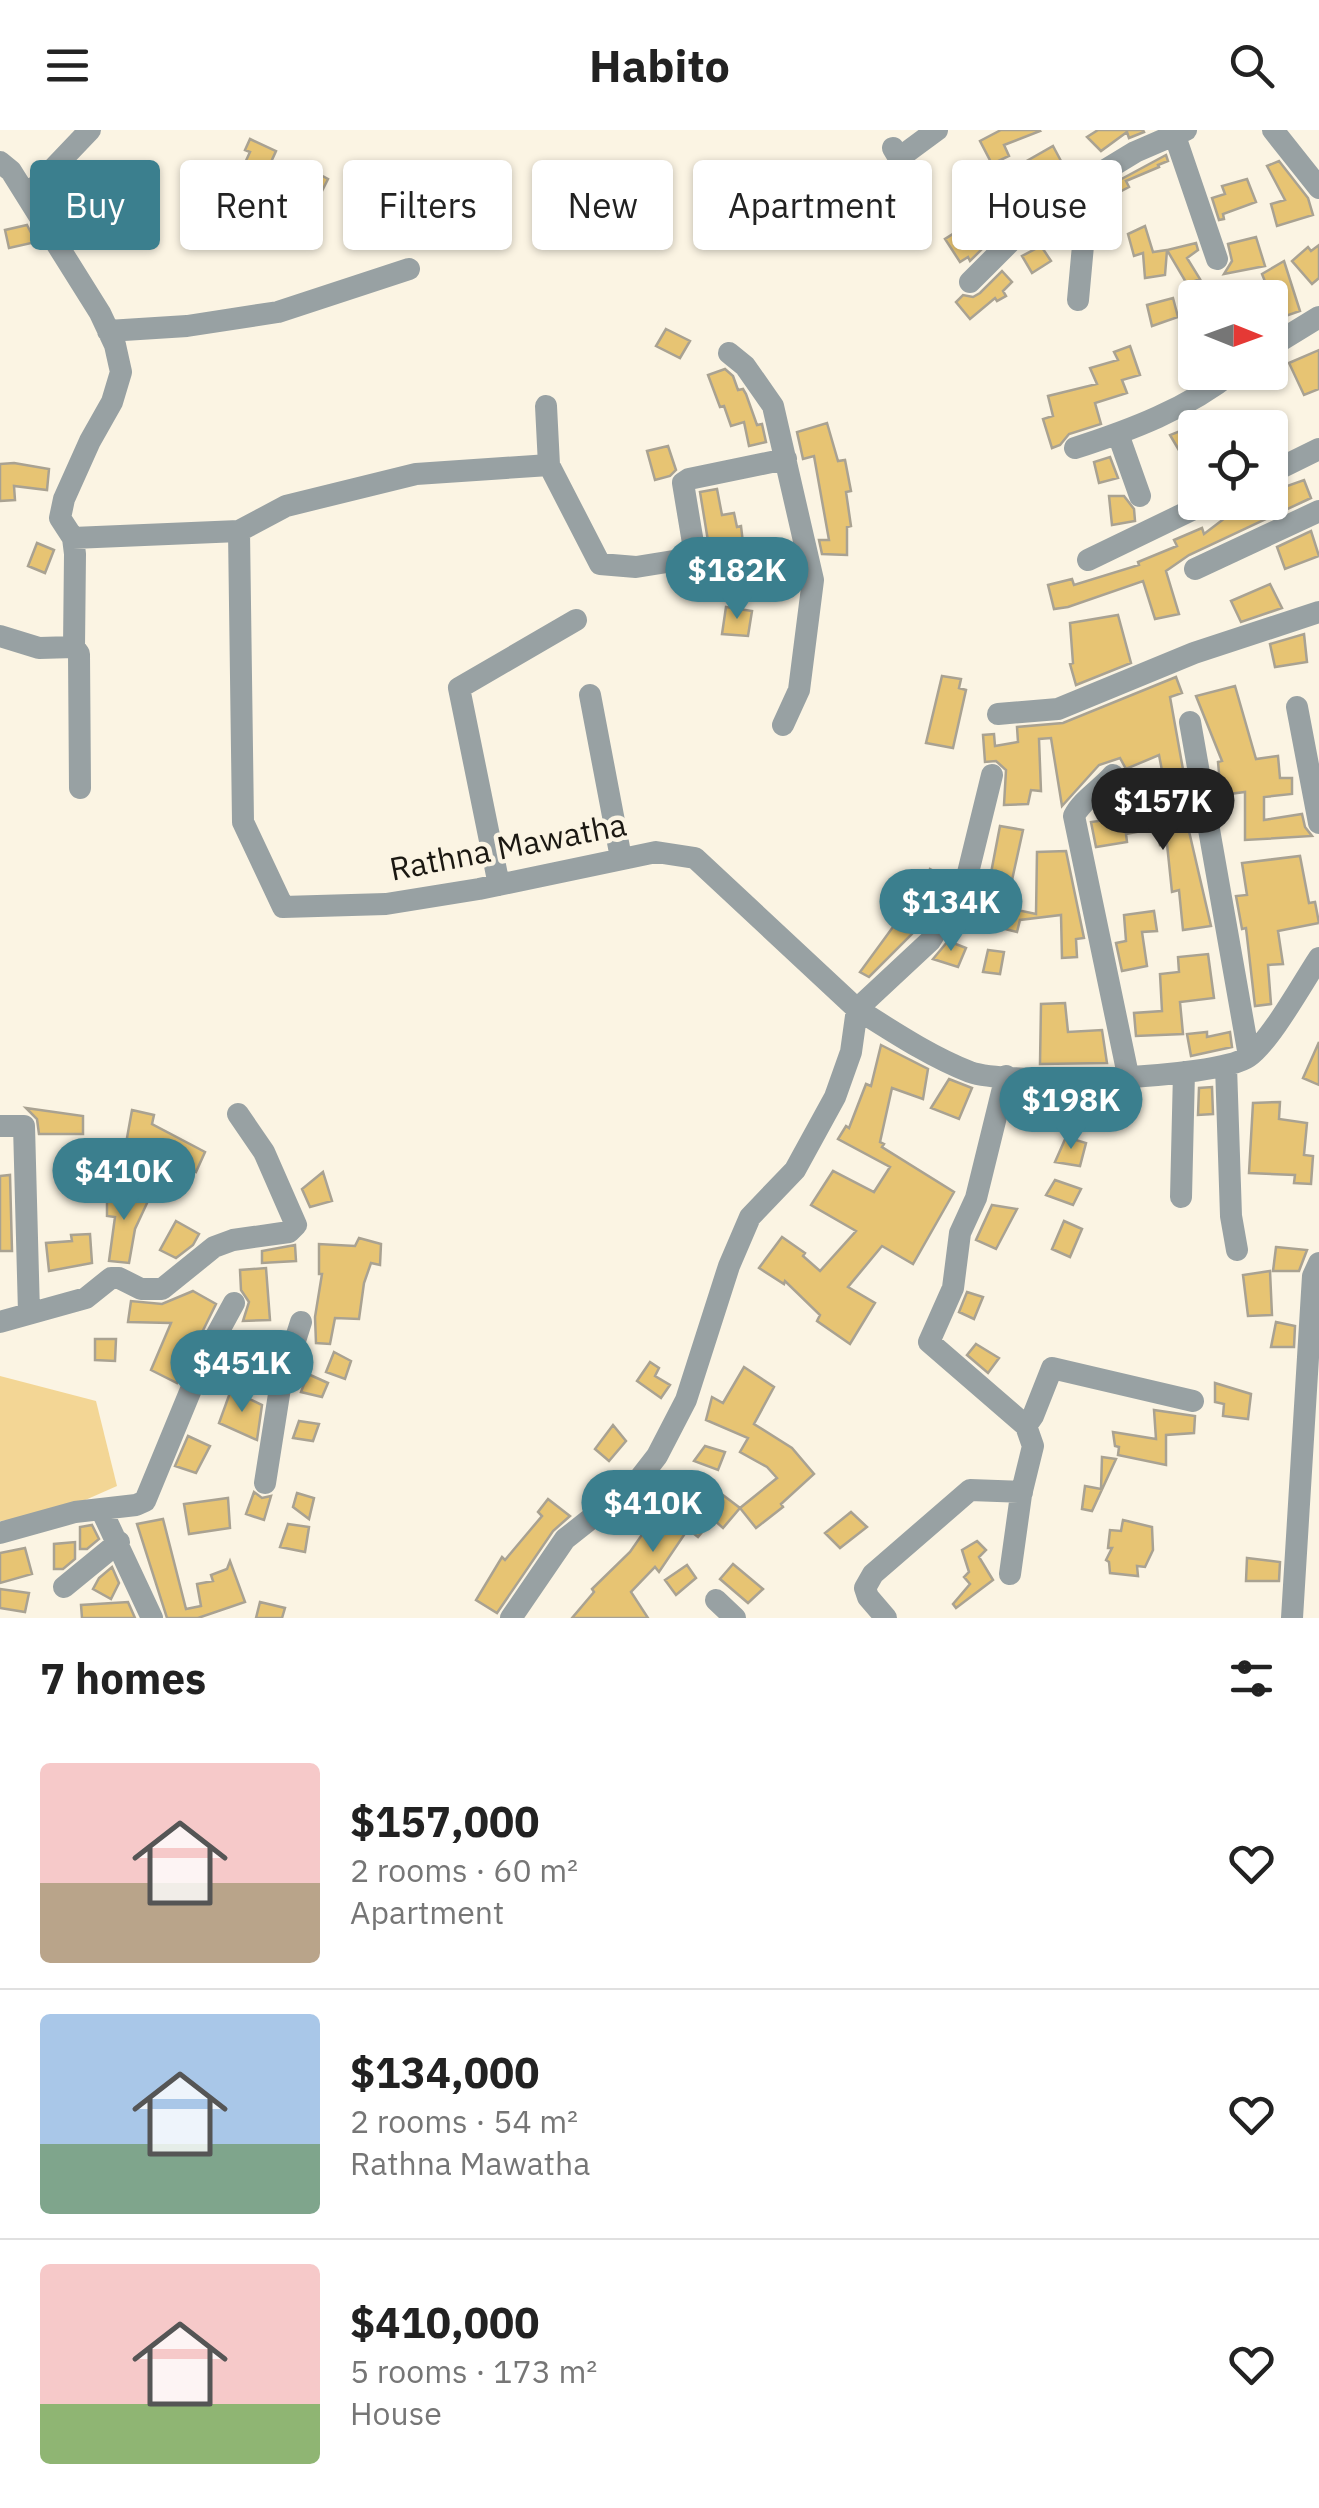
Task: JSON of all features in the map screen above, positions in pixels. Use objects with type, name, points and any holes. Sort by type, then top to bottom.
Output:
[{"type":"street","points":[[27,196],[90,130]]},
{"type":"street","points":[[893,148],[899,158],[937,130]]},
{"type":"street","points":[[1273,130],[1319,187]]},
{"type":"street","points":[[1121,160],[1180,133],[1218,260]]},
{"type":"street","points":[[0,162],[12,171],[108,331],[121,372],[112,402],[64,499],[60,518],[74,546],[80,788]]},
{"type":"street","points":[[970,282],[1002,250]]},
{"type":"street","points":[[1078,300],[1083,250]]},
{"type":"street","points":[[108,331],[187,326],[278,312],[410,269]]},
{"type":"street","points":[[1288,336],[1319,317]]},
{"type":"street","points":[[728,353],[745,366],[773,406],[813,580],[799,690],[783,725]]},
{"type":"street","points":[[1075,448],[1118,434],[1210,390]]},
{"type":"street","points":[[546,406],[549,465],[600,564],[636,567],[692,558],[694,549],[683,483],[786,459]]},
{"type":"street","points":[[1118,434],[1140,496]]},
{"type":"street","points":[[1288,464],[1319,449]]},
{"type":"street","points":[[74,546],[239,531],[286,506],[416,474],[549,465]]},
{"type":"street","points":[[1194,568],[1319,512]]},
{"type":"street","points":[[1088,560],[1178,516]]},
{"type":"street","name":"Rathna Mawatha","points":[[239,531],[244,822],[284,907],[386,904],[656,852],[695,858],[857,1009],[973,1073],[1075,1080],[1184,1072],[1226,1066],[1249,1056],[1318,963]]},
{"type":"street","points":[[998,714],[1058,709],[1194,653],[1319,612]]},
{"type":"street","points":[[499,885],[459,688],[576,620]]},
{"type":"street","points":[[0,636],[39,648],[74,647]]},
{"type":"street","points":[[590,695],[621,858]]},
{"type":"street","points":[[1297,707],[1319,823]]},
{"type":"street","points":[[1190,722],[1249,1056]]},
{"type":"street","points":[[511,1618],[564,1540],[636,1483],[657,1456],[686,1400],[729,1266],[750,1217],[795,1170],[835,1098],[851,1052],[857,1009],[930,941],[965,885],[992,775]]},
{"type":"street","points":[[1113,775],[1100,792],[1079,806],[1074,823],[1128,1075]]},
{"type":"street","points":[[1226,1066],[1230,1216],[1237,1250]]},
{"type":"street","points":[[1182,1197],[1184,1072]]},
{"type":"street","points":[[1006,1076],[976,1198],[960,1233],[952,1288],[929,1342],[1026,1426],[1033,1446],[1010,1574]]},
{"type":"street","points":[[0,1322],[86,1298],[111,1278],[142,1289],[162,1289],[214,1247],[233,1240],[289,1232],[296,1226],[264,1152],[238,1114]]},
{"type":"street","points":[[0,1126],[24,1126],[29,1314]]},
{"type":"street","points":[[1292,1618],[1313,1276],[1319,1262]]},
{"type":"street","points":[[0,1533],[145,1501],[204,1358],[234,1303]]},
{"type":"street","points":[[264,1482],[280,1388],[301,1322]]},
{"type":"street","points":[[204,1358],[280,1388]]},
{"type":"street","points":[[1026,1426],[1052,1368],[1193,1401]]},
{"type":"street","points":[[886,1618],[868,1598],[865,1588],[873,1574],[970,1490],[1022,1492]]},
{"type":"street","points":[[101,1508],[152,1618]]},
{"type":"street","points":[[64,1587],[119,1542]]},
{"type":"street","points":[[716,1600],[734,1618]]},
{"type":"shaded area","points":[[0,1376],[96,1401],[117,1486],[49,1516],[0,1521]]},
{"type":"building","points":[[1001,130],[1040,131],[1004,145],[1009,156],[1000,160],[990,160],[980,141]]},
{"type":"building","points":[[1098,130],[1144,132],[1129,138],[1127,132],[1101,151],[1087,137]]},
{"type":"building","points":[[250,139],[276,151],[272,160],[246,160],[250,152],[245,150]]},
{"type":"building","points":[[1053,146],[1060,160],[1028,160]]},
{"type":"building","points":[[1166,155],[1168,161],[1126,181],[1129,187],[1122,191],[1122,179]]},
{"type":"building","points":[[1279,161],[1308,198],[1313,215],[1277,226],[1271,204],[1285,200],[1267,166]]},
{"type":"building","points":[[1247,179],[1256,202],[1223,214],[1224,219],[1219,220],[1212,198],[1225,194],[1222,186]]},
{"type":"building","points":[[27,225],[30,243],[9,248],[5,230]]},
{"type":"building","points":[[1145,226],[1153,252],[1167,250],[1165,275],[1145,278],[1143,253],[1134,256],[1128,234]]},
{"type":"building","points":[[1256,237],[1265,266],[1224,274],[1232,261],[1228,244]]},
{"type":"building","points":[[1196,243],[1198,250],[1187,258],[1200,279],[1185,280],[1167,250]]},
{"type":"building","points":[[1319,245],[1319,278],[1312,284],[1292,261],[1308,247],[1311,251]]},
{"type":"building","points":[[952,250],[981,250],[970,261],[968,257],[960,262]]},
{"type":"building","points":[[1044,250],[1051,261],[1032,273],[1022,256]]},
{"type":"building","points":[[1284,261],[1300,311],[1288,315],[1288,280],[1264,280],[1262,274]]},
{"type":"building","points":[[1002,271],[1012,282],[1003,291],[1006,296],[997,301],[995,298],[970,319],[956,302],[963,295],[973,297],[980,293]]},
{"type":"building","points":[[1173,298],[1178,317],[1152,326],[1147,305]]},
{"type":"building","points":[[666,329],[690,341],[680,358],[656,346]]},
{"type":"building","points":[[1130,346],[1140,375],[1122,380],[1127,393],[1095,403],[1101,424],[1069,434],[1052,448],[1043,419],[1053,416],[1048,396],[1097,384],[1090,368],[1118,360],[1114,352]]},
{"type":"building","points":[[1319,350],[1319,389],[1304,395],[1289,363]]},
{"type":"building","points":[[725,369],[733,376],[738,390],[743,389],[746,394],[757,425],[762,424],[766,442],[749,446],[744,422],[731,426],[724,406],[720,407],[708,375]]},
{"type":"building","points":[[827,423],[838,461],[845,460],[851,491],[846,492],[851,526],[847,527],[847,555],[822,554],[819,540],[829,540],[814,456],[803,459],[797,432]]},
{"type":"building","points":[[1178,432],[1178,449],[1170,435]]},
{"type":"building","points":[[668,446],[676,470],[655,480],[647,451]]},
{"type":"building","points":[[1110,457],[1118,478],[1099,483],[1094,462]]},
{"type":"building","points":[[0,464],[49,469],[47,490],[14,486],[15,500],[0,501]]},
{"type":"building","points":[[1304,480],[1311,498],[1288,509],[1288,486]]},
{"type":"building","points":[[717,489],[722,515],[734,513],[743,543],[731,556],[706,562],[709,547],[700,492]]},
{"type":"building","points":[[1109,496],[1124,496],[1134,509],[1135,521],[1112,525]]},
{"type":"building","points":[[1222,520],[1264,520],[1189,555],[1166,571],[1179,614],[1155,619],[1143,581],[1054,609],[1048,585],[1072,579],[1074,585],[1139,565],[1138,562],[1177,546],[1174,540],[1202,528],[1204,534]]},
{"type":"building","points":[[1311,531],[1319,556],[1285,569],[1277,547]]},
{"type":"building","points":[[37,543],[54,550],[45,573],[28,566]]},
{"type":"building","points":[[1270,584],[1282,608],[1241,622],[1231,601]]},
{"type":"building","points":[[726,607],[752,611],[748,636],[722,634]]},
{"type":"building","points":[[1118,615],[1131,663],[1076,685],[1070,664],[1070,623]]},
{"type":"building","points":[[1304,634],[1307,662],[1275,667],[1270,644]]},
{"type":"building","points":[[942,676],[961,679],[959,688],[966,690],[953,748],[926,743]]},
{"type":"building","points":[[1176,677],[1182,693],[1170,697],[1184,775],[1164,781],[1159,755],[1126,769],[1120,758],[1099,765],[1062,806],[1051,738],[1039,739],[1041,791],[1031,790],[1028,804],[1004,805],[1006,770],[996,761],[985,762],[983,735],[994,734],[995,746],[1018,742],[1017,727],[1063,723]]},
{"type":"building","points":[[1235,686],[1256,759],[1278,756],[1280,778],[1292,778],[1292,794],[1264,797],[1264,820],[1302,814],[1312,836],[1245,840],[1245,792],[1221,795],[1218,762],[1222,761],[1196,696]]},
{"type":"building","points":[[1156,797],[1159,820],[1185,814],[1211,926],[1183,930],[1179,890],[1172,892],[1167,844],[1160,845],[1157,828],[1126,834],[1127,842],[1096,847],[1091,822],[1128,817],[1126,801]]},
{"type":"building","points":[[1000,826],[1023,830],[1012,880],[991,873]]},
{"type":"building","points":[[1066,851],[1084,938],[1076,939],[1077,957],[1062,958],[1061,915],[1020,920],[1017,932],[993,926],[998,906],[1036,914],[1037,852]]},
{"type":"building","points":[[1300,856],[1309,903],[1315,902],[1319,923],[1278,931],[1283,964],[1268,965],[1271,1004],[1255,1006],[1246,928],[1242,929],[1236,896],[1247,895],[1242,863]]},
{"type":"building","points":[[930,869],[951,880],[942,894],[921,885]]},
{"type":"building","points":[[1154,911],[1157,931],[1142,932],[1147,966],[1122,971],[1116,943],[1126,941],[1124,915]]},
{"type":"building","points":[[901,916],[921,925],[869,977],[860,972]]},
{"type":"building","points":[[948,941],[966,948],[958,967],[933,959]]},
{"type":"building","points":[[988,950],[1004,952],[1000,974],[983,972]]},
{"type":"building","points":[[1208,954],[1214,998],[1180,1002],[1183,1034],[1136,1036],[1134,1013],[1162,1011],[1160,974],[1179,972],[1178,957]]},
{"type":"building","points":[[1065,1003],[1068,1032],[1102,1030],[1107,1063],[1040,1064],[1041,1004]]},
{"type":"building","points":[[1207,1032],[1207,1037],[1230,1032],[1232,1047],[1191,1056],[1187,1034]]},
{"type":"building","points":[[1319,1042],[1319,1085],[1303,1078]]},
{"type":"building","points":[[881,1045],[928,1069],[923,1099],[892,1088],[882,1147],[954,1192],[913,1264],[882,1246],[848,1287],[875,1303],[850,1344],[817,1321],[820,1315],[785,1281],[784,1284],[759,1268],[782,1237],[805,1253],[803,1256],[820,1271],[856,1231],[811,1205],[833,1171],[874,1192],[890,1167],[838,1139],[846,1126],[849,1128],[866,1084],[871,1086]]},
{"type":"building","points":[[949,1079],[972,1088],[959,1119],[931,1108]]},
{"type":"building","points":[[1212,1087],[1213,1114],[1198,1115],[1199,1088]]},
{"type":"building","points":[[1280,1102],[1279,1119],[1307,1123],[1304,1155],[1313,1156],[1311,1184],[1294,1183],[1295,1175],[1249,1173],[1253,1103]]},
{"type":"building","points":[[26,1108],[83,1116],[83,1134],[39,1134],[37,1119]]},
{"type":"building","points":[[132,1110],[154,1115],[152,1124],[205,1152],[196,1172],[157,1151],[125,1149]]},
{"type":"building","points":[[1066,1137],[1086,1143],[1080,1166],[1055,1162]]},
{"type":"building","points":[[323,1172],[332,1201],[310,1207],[302,1189]]},
{"type":"building","points":[[10,1175],[12,1251],[0,1251],[0,1176]]},
{"type":"building","points":[[1055,1180],[1081,1189],[1073,1205],[1046,1195]]},
{"type":"building","points":[[107,1193],[131,1194],[148,1201],[135,1229],[129,1263],[109,1261],[115,1217],[107,1216]]},
{"type":"building","points":[[992,1205],[1017,1209],[996,1249],[976,1240]]},
{"type":"building","points":[[176,1221],[199,1234],[193,1245],[176,1258],[160,1250]]},
{"type":"building","points":[[1064,1221],[1082,1229],[1070,1257],[1052,1249]]},
{"type":"building","points":[[90,1234],[92,1263],[49,1271],[46,1243],[72,1241],[71,1235]]},
{"type":"building","points":[[359,1238],[381,1244],[380,1265],[371,1263],[364,1283],[359,1319],[335,1318],[330,1344],[316,1343],[315,1317],[322,1274],[319,1244],[355,1246]]},
{"type":"building","points":[[295,1245],[296,1261],[262,1263],[262,1251]]},
{"type":"building","points":[[1276,1247],[1307,1250],[1299,1271],[1273,1271]]},
{"type":"building","points":[[266,1268],[270,1320],[243,1321],[249,1302],[241,1290],[240,1270]]},
{"type":"building","points":[[1270,1271],[1272,1315],[1248,1316],[1243,1275]]},
{"type":"building","points":[[193,1291],[216,1304],[177,1383],[151,1370],[171,1323],[128,1322],[131,1301],[162,1304]]},
{"type":"building","points":[[967,1292],[983,1297],[974,1319],[959,1312]]},
{"type":"building","points":[[1276,1322],[1295,1326],[1294,1347],[1271,1347]]},
{"type":"building","points":[[237,1335],[271,1352],[263,1365],[229,1352]]},
{"type":"building","points":[[95,1339],[116,1339],[115,1361],[95,1360]]},
{"type":"building","points":[[976,1344],[999,1358],[988,1373],[967,1355]]},
{"type":"building","points":[[334,1352],[351,1361],[345,1379],[326,1372]]},
{"type":"building","points":[[650,1362],[659,1368],[655,1376],[670,1385],[661,1398],[637,1381]]},
{"type":"building","points":[[744,1367],[774,1387],[754,1424],[792,1448],[814,1474],[781,1504],[783,1507],[756,1528],[740,1508],[777,1478],[767,1467],[740,1452],[748,1438],[706,1420],[712,1397],[723,1403]]},
{"type":"building","points":[[308,1374],[328,1383],[322,1397],[301,1392]]},
{"type":"building","points":[[1215,1383],[1251,1394],[1248,1419],[1223,1416],[1224,1404],[1215,1402]]},
{"type":"building","points":[[231,1390],[262,1405],[257,1440],[219,1423]]},
{"type":"building","points":[[1154,1410],[1195,1416],[1194,1433],[1166,1435],[1166,1465],[1118,1455],[1113,1432],[1156,1439]]},
{"type":"building","points":[[299,1421],[319,1424],[313,1441],[293,1438]]},
{"type":"building","points":[[613,1425],[626,1441],[609,1461],[595,1449]]},
{"type":"building","points":[[188,1436],[210,1446],[196,1473],[175,1466]]},
{"type":"building","points":[[705,1446],[725,1452],[718,1470],[694,1461]]},
{"type":"building","points":[[1102,1457],[1116,1459],[1092,1511],[1082,1509],[1085,1486],[1101,1489]]},
{"type":"building","points":[[711,1486],[740,1508],[723,1528],[713,1519],[698,1537],[688,1529],[659,1572],[655,1567],[631,1592],[648,1618],[572,1618],[594,1592],[592,1589],[630,1552],[655,1516],[659,1519],[681,1498],[695,1509]]},
{"type":"building","points":[[254,1492],[262,1498],[271,1496],[264,1520],[246,1514]]},
{"type":"building","points":[[297,1493],[314,1498],[309,1519],[293,1507]]},
{"type":"building","points":[[228,1498],[230,1528],[189,1534],[184,1504]]},
{"type":"building","points":[[548,1499],[570,1516],[553,1531],[497,1613],[476,1600],[502,1557],[505,1560],[542,1516],[538,1512]]},
{"type":"building","points":[[851,1512],[867,1527],[840,1548],[825,1533]]},
{"type":"building","points":[[163,1519],[186,1609],[201,1606],[197,1584],[213,1581],[211,1575],[227,1569],[230,1561],[245,1602],[198,1618],[167,1618],[137,1524]]},
{"type":"building","points":[[1123,1520],[1152,1527],[1153,1550],[1145,1567],[1137,1566],[1138,1576],[1110,1573],[1106,1560],[1112,1548],[1108,1548],[1110,1530],[1121,1531]]},
{"type":"building","points":[[288,1524],[309,1527],[305,1552],[280,1547]]},
{"type":"building","points":[[92,1525],[99,1539],[87,1549],[80,1549],[80,1527]]},
{"type":"building","points":[[977,1541],[986,1550],[979,1557],[993,1580],[956,1608],[953,1604],[970,1584],[964,1577],[969,1572],[962,1550]]},
{"type":"building","points":[[75,1542],[75,1559],[63,1569],[54,1569],[54,1544]]},
{"type":"building","points":[[25,1548],[32,1574],[0,1583],[0,1553]]},
{"type":"building","points":[[1247,1558],[1280,1562],[1279,1581],[1246,1581]]},
{"type":"building","points":[[733,1564],[763,1589],[748,1603],[720,1579]]},
{"type":"building","points":[[687,1565],[696,1578],[676,1595],[665,1580]]},
{"type":"building","points":[[112,1567],[119,1583],[111,1599],[93,1589]]},
{"type":"building","points":[[0,1589],[29,1593],[25,1612],[0,1608]]},
{"type":"building","points":[[128,1602],[135,1618],[82,1618],[81,1605]]},
{"type":"building","points":[[260,1602],[285,1608],[282,1618],[256,1618]]}]
